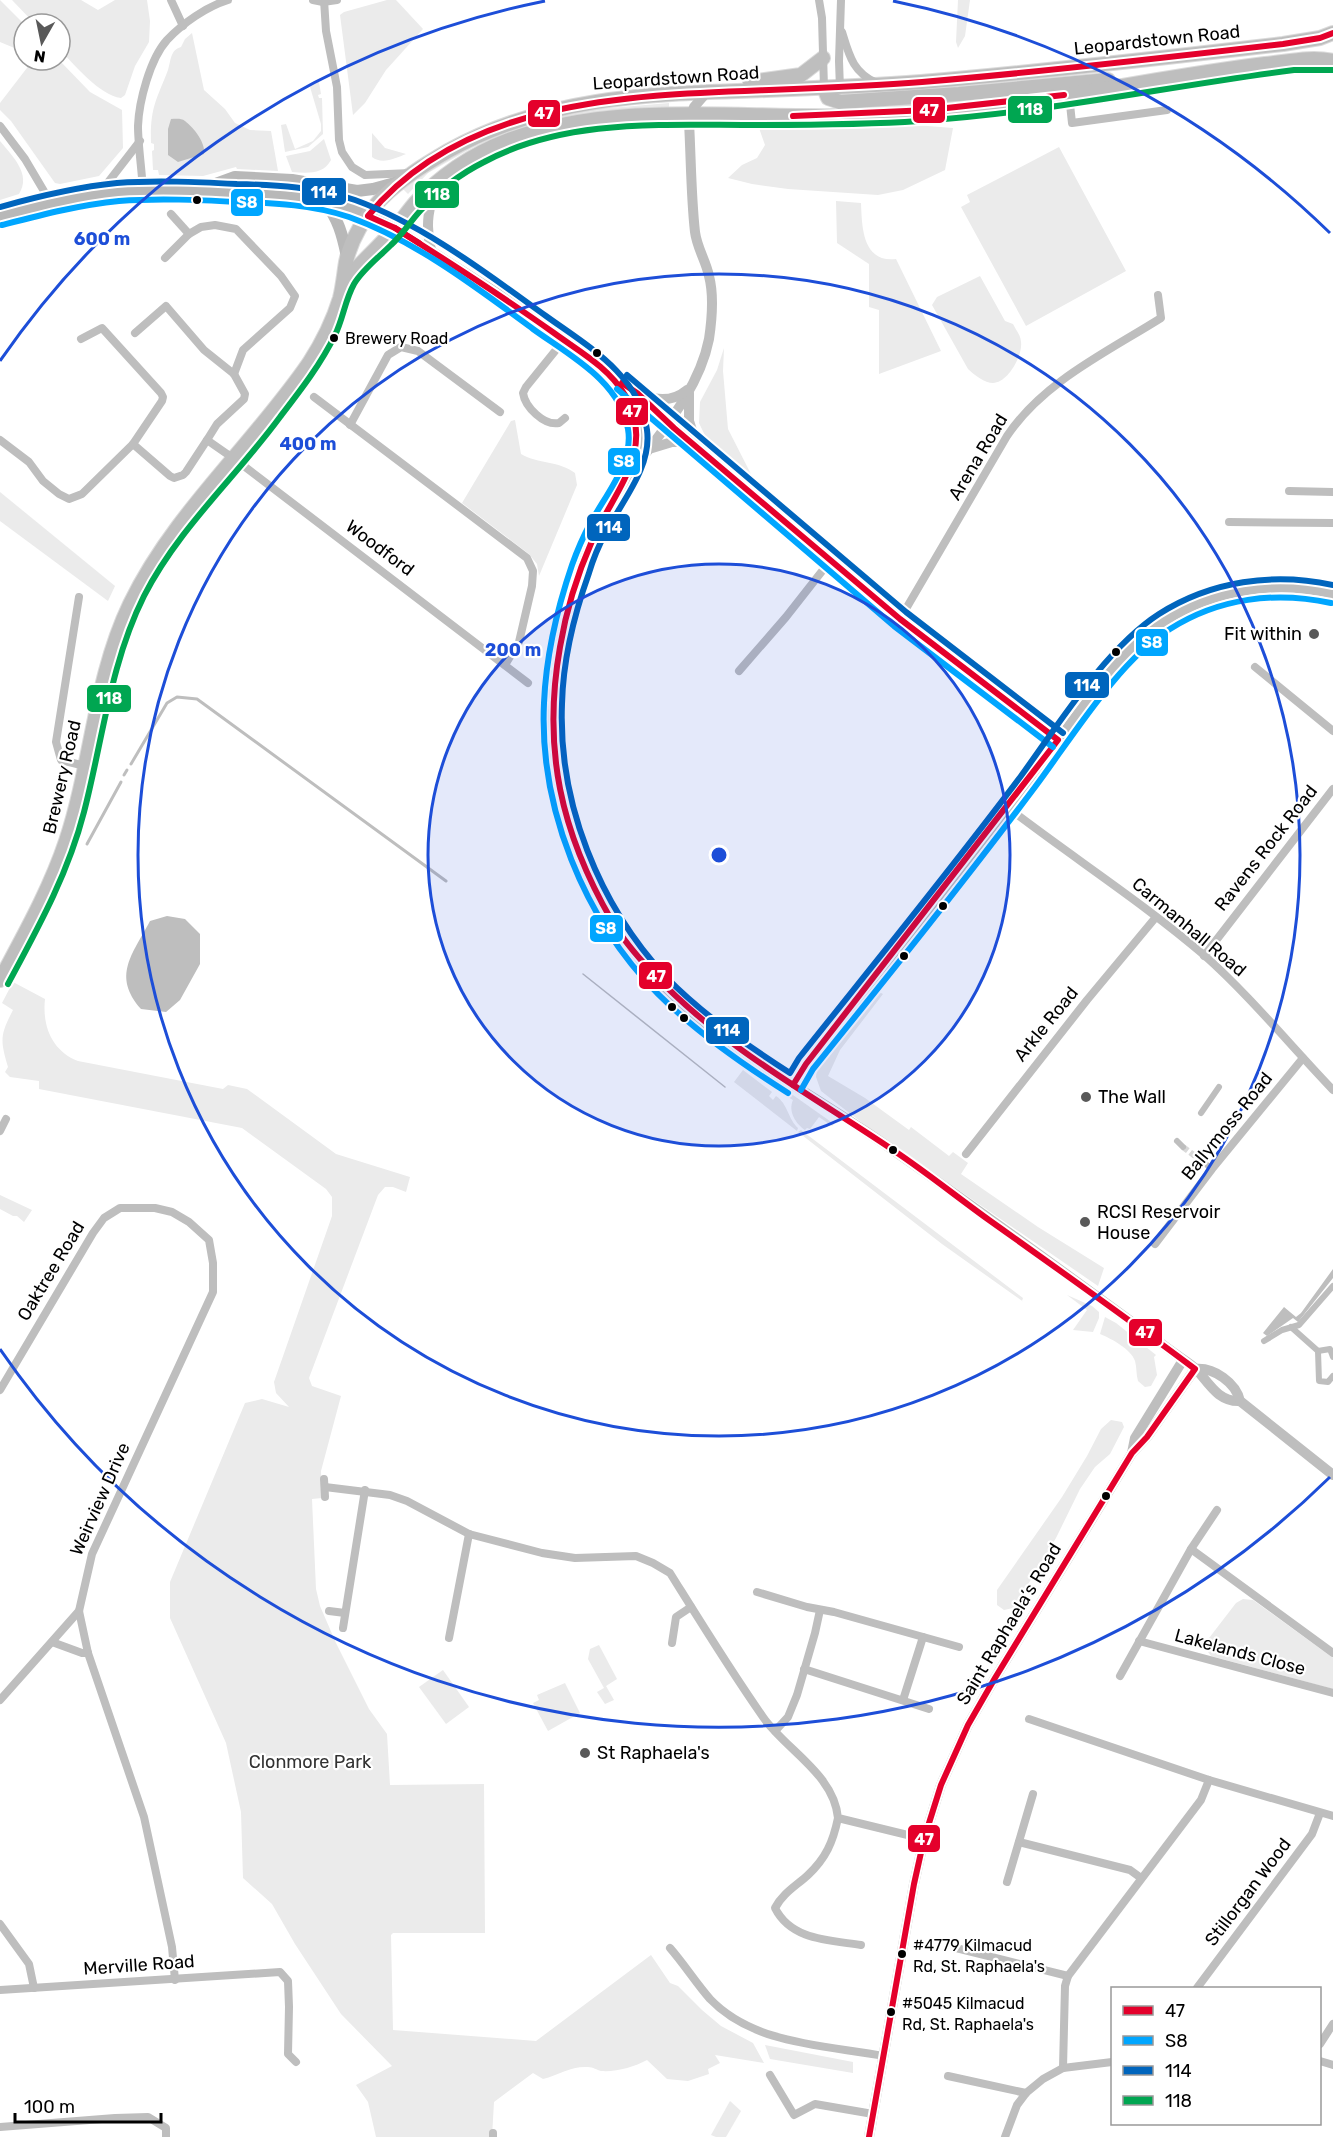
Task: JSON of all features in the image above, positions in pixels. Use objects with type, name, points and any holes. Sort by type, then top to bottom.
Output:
[{"type":"highway","name":"Leopardstown Road","points":[[840,102],[882,85],[1283,44],[1320,38],[1333,33]]},
{"type":"highway","points":[[707,92],[729,83],[801,75],[823,58]]},
{"type":"highway","name":"Leopardstown Road","points":[[395,228],[416,202],[441,180],[478,154],[535,132],[592,120],[690,115],[840,102],[978,107],[1232,68],[1305,60],[1333,62]]},
{"type":"highway","points":[[840,102],[959,94],[1232,68]]},
{"type":"highway","name":"Leopardstown Road","points":[[368,216],[379,201],[407,177],[467,141],[524,118],[595,100],[707,92],[824,88],[840,102]]},
{"type":"highway","name":"Brewery Road","points":[[0,980],[39,906],[66,841],[85,766],[101,685],[111,650],[128,608],[148,568],[173,531],[267,420],[311,360],[335,314],[344,282],[347,257],[354,239],[368,216]]},
{"type":"highway","name":"Brewery Road","points":[[344,282],[395,228]]},
{"type":"main road","points":[[198,190],[234,177],[292,180],[357,191],[373,189],[407,177]]},
{"type":"main road","points":[[0,216],[51,202],[99,194],[143,190],[198,190],[324,201],[395,228]]},
{"type":"main road","points":[[324,201],[333,213],[340,229],[347,257]]},
{"type":"street","points":[[171,0],[183,26]]},
{"type":"street","points":[[143,190],[139,120],[144,88],[166,41],[212,6],[228,0]]},
{"type":"street","points":[[313,0],[337,0]]},
{"type":"street","points":[[819,0],[822,18],[824,88]]},
{"type":"street","points":[[840,102],[841,0]]},
{"type":"street","points":[[324,1],[337,87],[339,140],[346,158],[352,166],[365,175],[407,177]]},
{"type":"street","points":[[840,26],[849,59],[863,75],[882,85]]},
{"type":"street","points":[[707,92],[700,98],[690,115],[696,237],[710,276],[712,299],[708,342],[703,360],[689,389],[628,476],[602,519],[575,584],[559,650],[555,677],[553,738],[559,792],[571,837],[586,872],[614,926],[652,974],[671,994],[701,1019],[793,1085],[895,1151],[1195,1369],[1208,1386],[1217,1393],[1229,1401],[1240,1401],[1333,1475]]},
{"type":"street","points":[[1069,94],[1072,123],[1167,111]]},
{"type":"street","points":[[0,126],[25,159],[51,202]]},
{"type":"street","points":[[99,194],[140,141]]},
{"type":"street","points":[[430,250],[427,230],[429,205],[441,180]]},
{"type":"street","points":[[171,214],[189,234]]},
{"type":"street","points":[[165,258],[189,234],[201,227],[215,225],[236,229],[281,276],[295,296],[290,308],[243,350],[234,374]]},
{"type":"street","points":[[395,228],[516,305],[637,393],[694,445],[900,619],[1058,740]]},
{"type":"street","name":"Arena Road","points":[[900,619],[1020,417],[1043,394],[1161,318],[1158,295]]},
{"type":"street","points":[[133,444],[174,478],[183,475],[217,424],[244,399],[245,394],[234,374],[204,350],[166,306],[135,333]]},
{"type":"street","points":[[0,440],[28,462],[43,481],[69,499],[82,494],[133,444],[163,397],[102,328],[81,339]]},
{"type":"street","points":[[564,340],[523,393],[527,406],[549,423],[560,423],[565,418]]},
{"type":"street","points":[[350,425],[388,355],[401,347],[418,351],[500,412]]},
{"type":"street","points":[[611,376],[632,408],[639,433],[628,476]]},
{"type":"street","points":[[637,393],[661,400],[681,395],[689,389]]},
{"type":"street","points":[[689,389],[689,421],[694,445]]},
{"type":"street","points":[[314,397],[527,558],[531,564],[534,579],[519,642],[505,665]]},
{"type":"street","name":"Woodford","points":[[207,440],[234,458],[528,683]]},
{"type":"street","points":[[649,449],[672,442],[694,445]]},
{"type":"street","points":[[1289,491],[1333,492]]},
{"type":"street","points":[[1229,522],[1333,523]]},
{"type":"street","points":[[739,671],[830,561]]},
{"type":"street","points":[[793,1085],[806,1064],[1058,740],[1121,660],[1145,636],[1164,621],[1194,605],[1224,595],[1277,586],[1313,589],[1333,594]]},
{"type":"street","points":[[79,597],[56,742],[61,760],[85,766]]},
{"type":"street","points":[[1255,667],[1333,731]]},
{"type":"street","name":"Ravens Rock Road","points":[[1204,956],[1333,789]]},
{"type":"street","name":"Carmanhall Road","points":[[1007,807],[1156,917],[1204,956],[1253,1003],[1333,1090]]},
{"type":"street","name":"Arkle Road","points":[[966,1154],[1102,980],[1156,917]]},
{"type":"street","name":"Ballymoss Road","points":[[1155,1244],[1212,1169],[1303,1058]]},
{"type":"street","points":[[1201,1113],[1219,1087]]},
{"type":"street","points":[[0,1131],[6,1119]]},
{"type":"street","points":[[1177,1141],[1183,1146]]},
{"type":"street","points":[[1203,1162],[1212,1169]]},
{"type":"street","name":"Oaktree Road","points":[[0,1390],[104,1218],[120,1208],[155,1208],[172,1212],[189,1222]]},
{"type":"street","name":"Weirview Drive","points":[[175,1980],[172,1947],[144,1817],[88,1653],[79,1611],[92,1554],[213,1292],[213,1263],[209,1240],[189,1222]]},
{"type":"street","points":[[1264,1341],[1282,1330],[1299,1325],[1333,1286]]},
{"type":"street","points":[[1291,1327],[1318,1351],[1320,1381],[1315,1388]]},
{"type":"street","points":[[1318,1351],[1332,1348],[1333,1357]]},
{"type":"street","name":"Saint Raphaela’s Road","points":[[1132,1453],[1135,1438],[1183,1360]]},
{"type":"street","points":[[1195,1369],[1204,1368],[1215,1372],[1238,1389],[1240,1401]]},
{"type":"street","name":"Saint Raphaela’s Road","points":[[869,2137],[914,1884],[924,1839],[941,1785],[968,1725],[995,1678],[1132,1453],[1152,1432],[1195,1369]]},
{"type":"street","points":[[1320,1381],[1328,1382],[1333,1376]]},
{"type":"street","points":[[325,1497],[325,1483],[390,1494],[469,1534],[542,1553],[575,1558],[636,1557],[653,1563],[670,1573],[764,1718],[825,1783],[837,1808],[838,1818],[834,1834],[824,1858],[808,1875],[780,1898],[775,1908],[780,1918],[789,1927],[806,1935],[861,1945]]},
{"type":"street","points":[[343,1628],[365,1490]]},
{"type":"street","name":"Lakelands Close","points":[[1120,1676],[1191,1549],[1217,1510]]},
{"type":"street","points":[[449,1638],[469,1534]]},
{"type":"street","name":"Lakelands Close","points":[[1191,1549],[1333,1653]]},
{"type":"street","points":[[758,1592],[960,1647]]},
{"type":"street","points":[[672,1643],[676,1617],[691,1607]]},
{"type":"street","points":[[775,1731],[788,1717],[820,1610]]},
{"type":"street","points":[[0,1700],[79,1611]]},
{"type":"street","points":[[329,1611],[345,1613]]},
{"type":"street","points":[[903,1700],[923,1637]]},
{"type":"street","name":"Lakelands Close","points":[[1139,1641],[1333,1693]]},
{"type":"street","points":[[52,1642],[88,1653]]},
{"type":"street","points":[[804,1669],[929,1709]]},
{"type":"street","points":[[1029,1719],[1209,1780],[1333,1816]]},
{"type":"street","points":[[1063,2068],[1065,1986],[1068,1976],[1201,1800],[1209,1780]]},
{"type":"street","points":[[1007,1882],[1033,1794]]},
{"type":"street","name":"Stillorgan Wood","points":[[1198,1987],[1312,1834],[1320,1813]]},
{"type":"street","points":[[838,1818],[924,1839]]},
{"type":"street","points":[[1019,1842],[1130,1870],[1141,1878]]},
{"type":"street","points":[[0,1924],[29,1964],[34,1988]]},
{"type":"street","points":[[670,1948],[710,1998],[733,2018],[751,2029],[774,2037],[884,2056]]},
{"type":"street","points":[[956,1948],[1068,1976]]},
{"type":"street","name":"Merville Road","points":[[0,1990],[280,1972],[288,1981],[288,2054],[296,2061]]},
{"type":"street","points":[[1321,2042],[1333,2024]]},
{"type":"street","points":[[1005,2137],[1017,2105],[1026,2093],[1043,2079],[1063,2068],[1111,2062]]},
{"type":"street","points":[[770,2075],[794,2115],[815,2104],[873,2114]]},
{"type":"street","points":[[948,2076],[1026,2093]]},
{"type":"street","points":[[0,2127],[148,2117],[166,2128],[166,2137]]},
{"type":"green space","points":[[0,0],[12,12],[12,47],[0,42]]},
{"type":"green space","points":[[12,0],[81,0],[98,10],[115,0],[147,0],[150,21],[149,42],[135,66],[125,95],[121,98],[104,91],[72,62],[72,12],[24,12]]},
{"type":"green space","points":[[387,0],[396,0],[423,29],[386,70],[365,103],[353,115],[340,15]]},
{"type":"green space","points":[[958,0],[970,0],[965,36],[958,48],[956,42]]},
{"type":"green space","points":[[192,33],[204,90],[225,109],[235,123],[250,130],[271,131],[278,171],[237,169],[236,167],[203,176],[159,175],[158,170],[153,170],[154,144],[151,143],[151,131],[155,105],[173,53]]},
{"type":"green space","points":[[24,72],[71,72],[90,92],[122,110],[123,148],[99,176],[55,183],[11,121],[0,110],[0,103]]},
{"type":"green space","points":[[315,82],[319,82],[321,94],[318,95],[322,98],[323,134],[308,147],[285,152],[281,125],[286,124],[295,149],[313,141],[321,131],[310,87]]},
{"type":"green space","points":[[669,103],[669,107],[599,111],[551,120],[486,140],[428,173],[408,194],[401,187],[426,168],[522,123],[587,110]]},
{"type":"green space","points":[[915,125],[953,128],[945,170],[903,190],[878,195],[788,189],[728,178],[742,165],[757,158],[765,145],[759,128]]},
{"type":"green space","points":[[372,133],[385,148],[406,154],[385,161],[372,157]]},
{"type":"green space","points":[[324,139],[331,160],[328,165],[314,172],[292,172],[286,156],[310,151]]},
{"type":"green space","points":[[0,141],[15,159],[23,179],[19,194],[0,200]]},
{"type":"green space","points":[[1059,147],[1126,271],[1026,326],[961,207],[970,202],[967,195]]},
{"type":"green space","points":[[836,201],[861,203],[862,222],[870,249],[885,259],[896,259],[941,351],[879,374],[879,310],[869,307],[869,264],[837,243]]},
{"type":"green space","points":[[980,276],[1005,321],[1013,324],[1021,340],[1017,361],[1004,378],[993,383],[987,382],[968,369],[932,305],[937,297]]},
{"type":"green space","points":[[724,348],[723,371],[728,429],[755,482],[752,485],[711,448],[699,423],[700,402],[717,370]]},
{"type":"green space","points":[[515,420],[521,454],[534,460],[569,469],[575,473],[577,485],[539,576],[537,564],[529,554],[462,503],[511,421]]},
{"type":"green space","points":[[0,492],[115,586],[108,601],[0,521]]},
{"type":"green space","points":[[662,974],[705,1010],[763,1050],[758,1056],[752,1052],[746,1044],[690,1004],[663,978]]},
{"type":"green space","name":"Clonmore Park","points":[[13,982],[45,999],[47,1028],[55,1044],[69,1057],[78,1061],[223,1089],[228,1085],[247,1089],[336,1154],[410,1177],[406,1192],[393,1187],[385,1187],[378,1195],[309,1378],[312,1386],[341,1396],[321,1471],[322,1498],[312,1499],[316,1589],[320,1606],[336,1643],[369,1709],[387,1734],[390,1785],[484,1784],[485,1933],[393,1933],[391,1935],[393,2030],[536,2041],[651,1955],[670,1983],[678,1986],[721,2026],[753,2043],[764,2063],[715,2055],[720,2063],[708,2069],[709,2074],[688,2081],[667,2079],[647,2060],[613,2071],[601,2071],[590,2067],[576,2068],[543,2079],[533,2073],[494,2102],[492,2137],[376,2137],[368,2102],[356,2085],[392,2066],[341,2014],[272,1904],[243,1878],[241,1812],[226,1743],[170,1618],[170,1582],[245,1403],[262,1399],[289,1407],[276,1393],[274,1382],[332,1216],[332,1197],[326,1189],[242,1128],[39,1089],[39,1081],[10,1077],[5,1072],[8,1067],[3,1038],[13,1010],[2,1003]]},
{"type":"green space","points":[[873,989],[883,994],[840,1050],[828,1076],[865,1098],[909,1130],[911,1127],[949,1156],[953,1152],[968,1163],[961,1174],[1038,1227],[1104,1268],[1098,1286],[870,1129],[821,1091],[816,1077],[817,1068]]},
{"type":"green space","points":[[743,1070],[772,1092],[769,1096],[773,1100],[776,1096],[780,1099],[798,1128],[797,1131],[734,1082]]},
{"type":"green space","points":[[773,1081],[834,1124],[832,1126],[819,1117],[810,1129],[805,1130],[793,1116],[791,1108],[793,1100],[769,1086]]},
{"type":"green space","points":[[801,1130],[1023,1298],[1022,1301],[942,1244],[798,1132]]},
{"type":"green space","points":[[0,1195],[32,1210],[24,1222],[17,1216],[0,1209]]},
{"type":"green space","points":[[1067,1295],[1092,1306],[1099,1312],[1093,1332],[1073,1330],[1087,1310]]},
{"type":"green space","points":[[1105,1317],[1156,1355],[1154,1357],[1157,1375],[1151,1386],[1145,1387],[1138,1381],[1135,1361],[1130,1352],[1100,1334]]},
{"type":"green space","points":[[1111,1420],[1122,1422],[1124,1427],[1110,1454],[1095,1467],[1080,1489],[1056,1538],[1018,1601],[1013,1608],[1004,1610],[997,1605],[997,1590],[1062,1497],[1101,1429]]},
{"type":"green space","points":[[1243,1599],[1253,1600],[1333,1658],[1333,1689],[1211,1656],[1206,1642],[1236,1603]]},
{"type":"green space","points":[[599,1645],[617,1679],[606,1686],[614,1700],[605,1704],[597,1692],[604,1688],[588,1659],[590,1649]]},
{"type":"green space","points":[[443,1670],[469,1707],[446,1724],[419,1687]]},
{"type":"green space","points":[[565,1683],[580,1713],[548,1731],[533,1703],[539,1700],[537,1695]]},
{"type":"green space","points":[[765,2045],[853,2062],[853,2073],[770,2059]]},
{"type":"green space","points":[[730,2101],[741,2111],[726,2137],[711,2135]]},
{"type":"shaded area","points":[[171,119],[183,120],[192,128],[199,136],[204,154],[178,162],[168,155],[168,129]]},
{"type":"shaded area","points":[[167,916],[185,919],[200,934],[200,964],[180,1000],[166,1012],[141,1009],[132,997],[128,986],[126,976],[128,965],[150,921]]},
{"type":"shaded area","points":[[1333,1269],[1333,1278],[1298,1322],[1293,1318],[1267,1336],[1263,1333],[1284,1307],[1296,1317],[1301,1313]]},
{"type":"waterway","points":[[131,764],[167,703],[177,697],[197,699],[446,881]]},
{"type":"waterway","points":[[124,775],[127,770]]},
{"type":"waterway","points":[[87,844],[121,782]]},
{"type":"tunnel","points":[[1183,1147],[1203,1162]]},
{"type":"tram line","points":[[583,974],[725,1087]]},
{"type":"transit line","name":"47","points":[[419,243],[395,228],[368,216],[407,177],[451,148],[501,126],[553,111],[607,101],[662,95],[884,85],[1013,74],[1283,44],[1320,38],[1333,33]]},
{"type":"transit line","name":"118","points":[[8,984],[70,857],[91,785],[115,675],[132,622],[144,596],[173,548],[263,439],[317,367],[335,335],[348,296],[366,268],[395,241],[427,204],[458,178],[484,162],[515,148],[579,131],[647,125],[855,124],[966,117],[1060,106],[1247,76],[1294,70],[1332,70]]},
{"type":"transit line","name":"47","points":[[793,116],[929,110],[1064,95]]},
{"type":"transit line","name":"114","points":[[0,207],[73,189],[132,182],[267,185],[311,189],[341,196],[381,210],[454,251],[578,338],[623,377],[642,410],[647,430],[647,444],[645,457],[634,483],[594,557],[570,638],[563,687],[563,741],[567,778],[575,815],[587,851],[603,885],[621,918],[642,949],[694,1004],[741,1040],[790,1073],[799,1058],[994,812],[1084,689],[1120,646],[1159,614],[1179,603],[1221,587],[1243,582],[1288,579],[1333,585]]},
{"type":"transit line","name":"S8","points":[[2,225],[75,208],[134,200],[266,203],[294,205],[336,213],[374,227],[445,266],[577,359],[604,383],[623,412],[629,442],[623,466],[580,544],[553,633],[545,685],[544,743],[549,782],[558,821],[571,860],[588,897],[608,932],[632,964],[658,994],[688,1021],[737,1059],[788,1093]]},
{"type":"transit line","name":"47","points":[[395,228],[495,292],[593,361],[618,385],[634,415],[636,435],[634,453],[628,471],[592,541],[569,607],[560,647],[553,720],[555,755],[568,823],[594,888],[630,948],[678,998],[736,1046],[905,1158],[1195,1369],[1147,1437],[1132,1453],[995,1678],[968,1725],[941,1785],[924,1839],[914,1884],[869,2137]]},
{"type":"transit line","name":"114","points":[[627,375],[906,612],[1063,733]]},
{"type":"transit line","name":"47","points":[[622,383],[637,393],[674,428],[900,619],[1058,740],[806,1064],[793,1085]]},
{"type":"transit line","name":"S8","points":[[617,389],[894,626],[1053,747]]},
{"type":"transit line","name":"S8","points":[[801,1090],[813,1069],[980,858],[1097,702],[1132,660],[1170,629],[1189,618],[1228,604],[1268,598],[1310,599],[1331,603]]},
{"type":"place","name":"Brewery Road","points":[[334,338]]},
{"type":"place","name":"Fit within","points":[[1314,634]]},
{"type":"place","name":"The Wall","points":[[1086,1097]]},
{"type":"place","name":"RCSI Reservoir House","points":[[1085,1222]]},
{"type":"place","name":"St Raphaela's","points":[[585,1753]]},
{"type":"place","name":"#4779 Kilmacud Rd, St. Raphaela's","points":[[902,1954]]},
{"type":"place","name":"#5045 Kilmacud Rd, St. Raphaela's","points":[[891,2012]]}]
